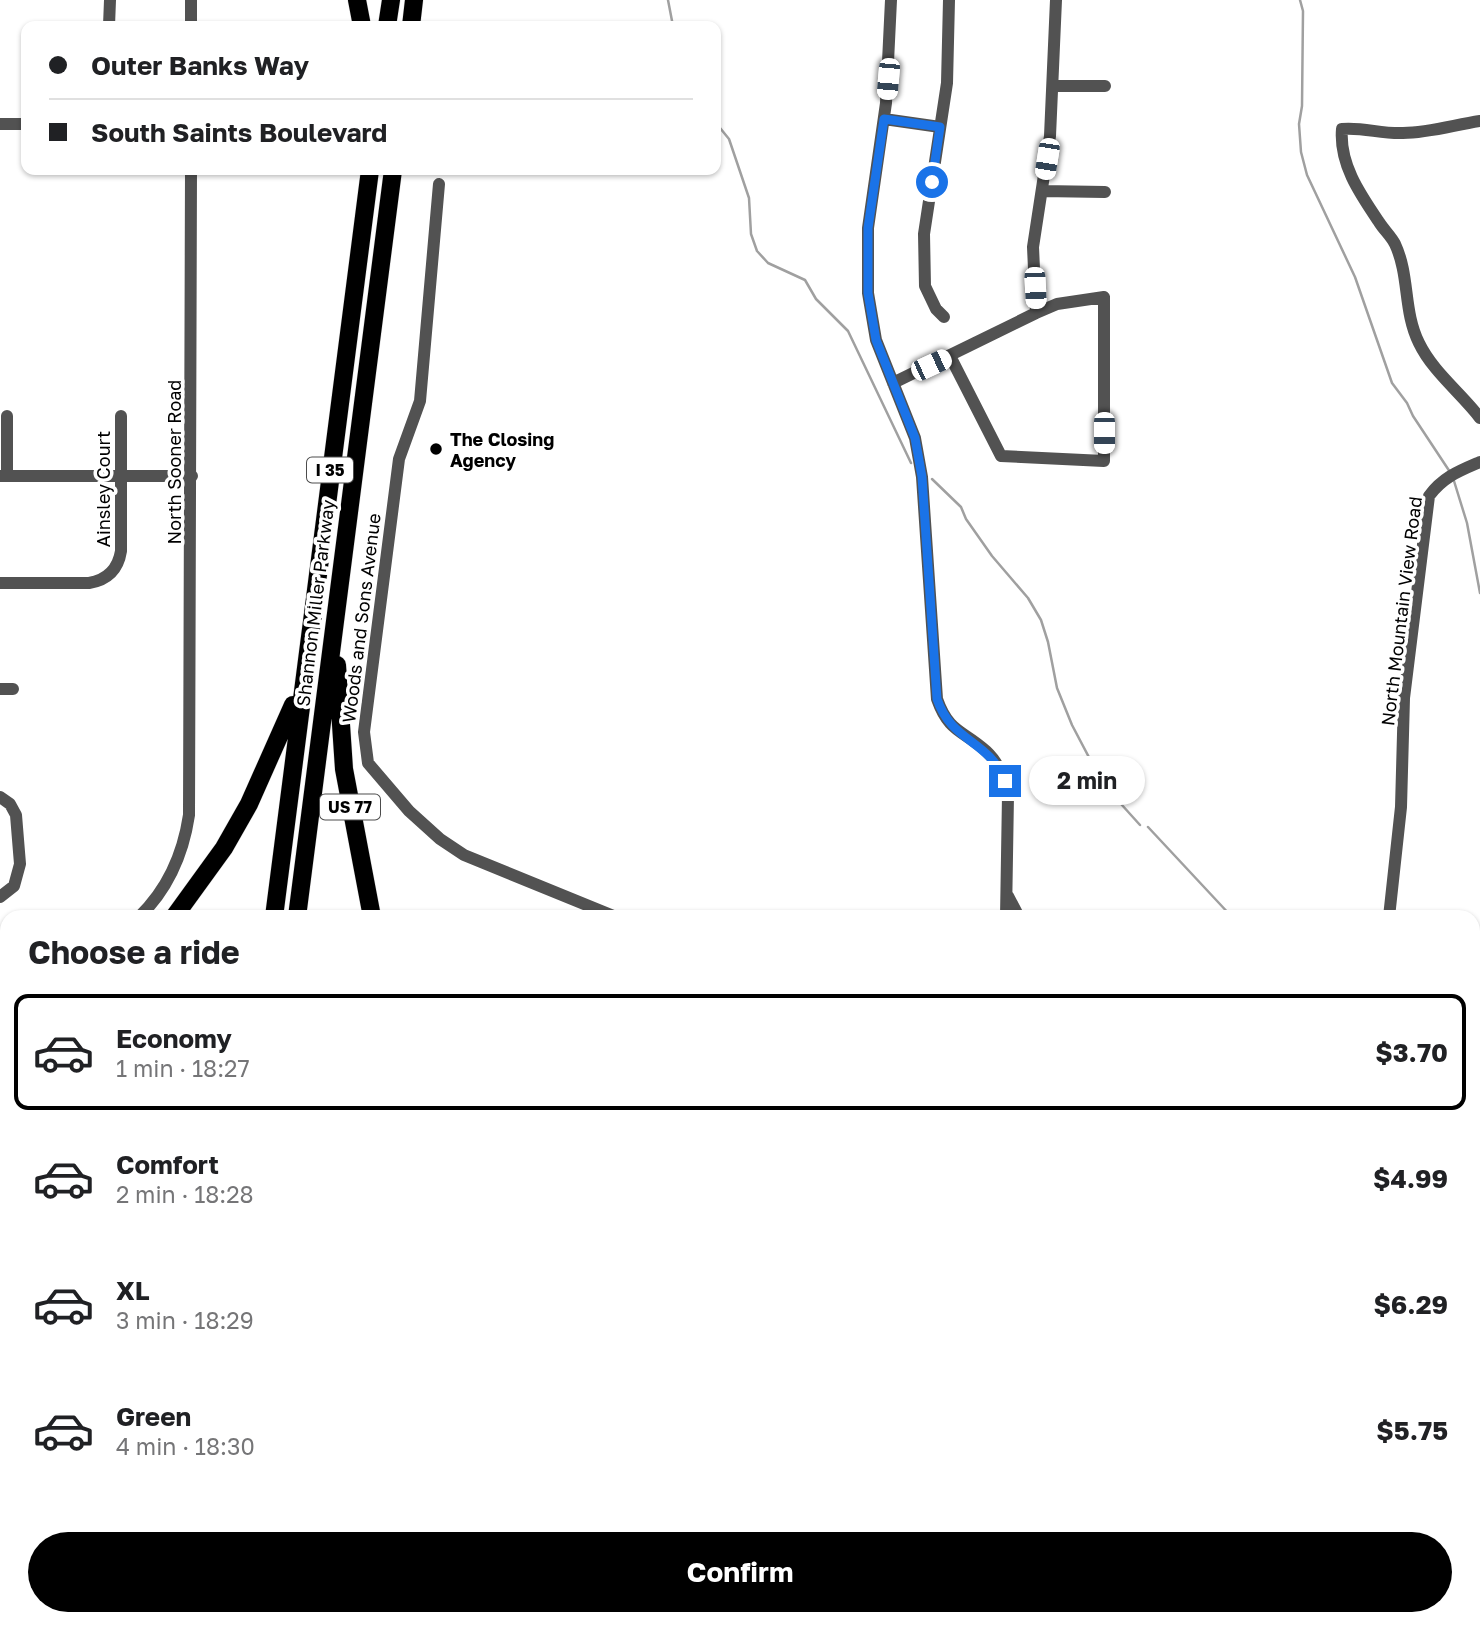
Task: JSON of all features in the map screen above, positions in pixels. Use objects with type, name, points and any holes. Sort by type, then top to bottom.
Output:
[{"type":"highway","points":[[357,0],[361,21]]},
{"type":"highway","points":[[388,21],[391,0]]},
{"type":"highway","points":[[412,21],[414,0]]},
{"type":"highway","points":[[359,258],[362,175]]},
{"type":"highway","name":"Shannon Miller Parkway","points":[[275,910],[302,682],[369,175]]},
{"type":"highway","name":"Shannon Miller Parkway","points":[[298,910],[392,175]]},
{"type":"highway","name":"US 77","points":[[336,599],[340,738],[352,820],[371,910]]},
{"type":"highway","points":[[179,910],[224,848],[249,804],[302,682]]},
{"type":"street","points":[[109,21],[110,0]]},
{"type":"street","points":[[191,0],[191,21]]},
{"type":"street","points":[[891,0],[884,119],[871,193],[866,261],[872,319],[882,359],[915,438],[922,477],[937,699],[954,729],[985,750],[994,760],[1005,781],[1008,795],[1007,910]]},
{"type":"street","points":[[944,317],[936,309],[925,286],[924,234],[947,83],[949,0]]},
{"type":"street","points":[[1036,313],[1033,247],[1050,136],[1056,0]]},
{"type":"street","points":[[1053,86],[1105,86]]},
{"type":"street","points":[[884,119],[940,127]]},
{"type":"street","points":[[1480,121],[1402,134],[1362,127],[1342,130],[1340,145],[1357,189],[1394,241],[1403,264],[1409,314],[1420,345],[1480,418]]},
{"type":"street","points":[[0,124],[21,124]]},
{"type":"street","name":"North Sooner Road","points":[[145,910],[166,884],[178,862],[189,815],[191,175]]},
{"type":"street","name":"Woods and Sons Avenue","points":[[439,184],[420,401],[399,459],[364,732],[368,763],[409,811],[440,839],[464,855],[599,910]]},
{"type":"street","points":[[1042,191],[1105,192]]},
{"type":"street","points":[[893,383],[1057,304],[1104,297],[1104,461],[1000,456],[950,356]]},
{"type":"street","points":[[7,416],[3,476],[192,476]]},
{"type":"street","name":"Ainsley Court","points":[[0,583],[89,583],[108,576],[116,566],[120,556],[121,416]]},
{"type":"street","name":"North Mountain View Road","points":[[1390,910],[1401,807],[1404,698],[1429,496],[1438,483],[1451,474],[1480,462]]},
{"type":"street","points":[[0,797],[13,809],[19,831],[18,876],[10,891],[0,897]]},
{"type":"street","points":[[1008,896],[1015,910]]},
{"type":"waterway","points":[[668,0],[672,21]]},
{"type":"waterway","points":[[1300,0],[1303,11],[1302,106],[1299,124],[1301,152],[1307,175],[1355,277],[1392,383],[1450,472]]},
{"type":"waterway","points":[[721,129],[729,139],[749,198],[751,234],[757,251],[768,263],[805,280],[816,299],[848,331],[911,463]]},
{"type":"waterway","points":[[932,479],[961,507],[966,519],[992,556],[1028,598],[1041,620],[1057,688],[1072,725],[1103,784],[1140,825]]},
{"type":"waterway","points":[[1454,481],[1467,523],[1480,593]]},
{"type":"waterway","points":[[1148,827],[1225,910]]},
{"type":"place","name":"The Closing Agency","points":[[436,449]]},
{"type":"route","points":[[932,182],[940,127],[884,119],[871,193],[866,261],[868,293],[882,359],[915,438],[925,494],[937,699],[954,729],[985,750],[1002,772],[1005,781]]}]
